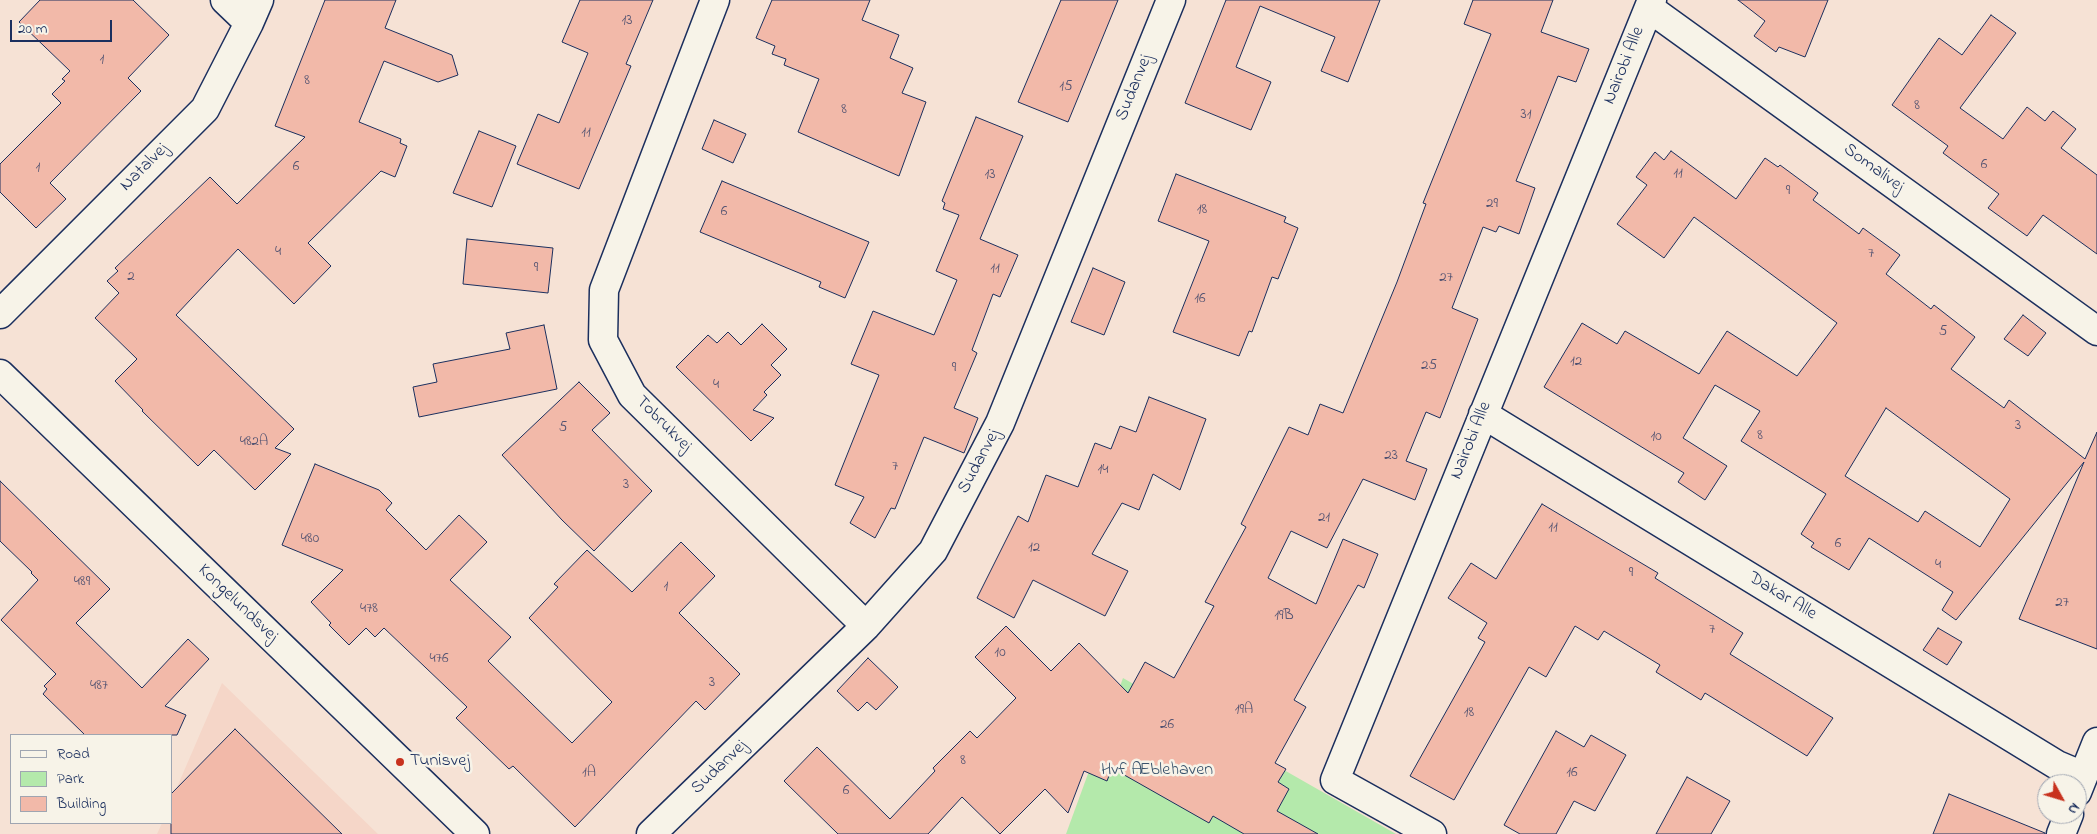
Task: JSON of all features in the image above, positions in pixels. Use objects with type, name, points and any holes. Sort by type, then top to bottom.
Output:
[{"type":"street","points":[[225,0],[254,12]]},
{"type":"street","name":"Tobrukvej","points":[[715,0],[604,290],[604,340],[632,395],[866,626]]},
{"type":"street","name":"Sudanvej","points":[[652,834],[866,626],[933,551],[1000,423],[1171,0]]},
{"type":"street","name":"Somalivej","points":[[1650,4],[2097,331]]},
{"type":"street","name":"Nairobi Alle","points":[[1432,834],[1335,780],[1650,4]]},
{"type":"street","name":"Natalvej","points":[[0,314],[205,109],[254,12]]},
{"type":"street","name":"Kongelundsvej","points":[[0,374],[475,834]]},
{"type":"street","name":"Dakar Alle","points":[[1483,414],[2048,760],[2067,774]]},
{"type":"street","points":[[2084,774],[2097,742]]},
{"type":"shaded area","points":[[222,683],[378,834],[157,834],[162,824],[172,824],[172,799]]},
{"type":"green space","name":"Hvf Æblehaven","points":[[1123,678],[1396,834],[1066,834]]},
{"type":"building","points":[[40,0],[133,0],[169,35],[128,78],[141,91],[50,183],[66,199],[36,228],[0,192],[0,164],[61,103],[52,94],[65,81],[62,79],[70,71],[19,22]]},
{"type":"building","points":[[325,0],[396,0],[385,28],[452,55],[458,75],[438,82],[384,61],[359,122],[401,139],[400,143],[407,146],[395,177],[381,171],[308,243],[331,266],[294,304],[238,249],[176,315],[294,429],[275,448],[291,454],[255,490],[214,450],[198,466],[142,411],[115,381],[137,359],[95,318],[119,293],[107,281],[118,271],[115,268],[210,177],[237,204],[305,137],[275,126]]},
{"type":"building","points":[[580,0],[653,0],[626,64],[631,66],[579,189],[517,164],[538,114],[559,123],[588,53],[562,42]]},
{"type":"building","points":[[772,0],[870,0],[862,20],[899,35],[890,58],[913,68],[902,93],[926,102],[899,176],[798,132],[819,79],[784,65],[786,59],[772,54],[775,46],[756,38]]},
{"type":"building","points":[[1061,0],[1118,0],[1068,122],[1018,102]]},
{"type":"building","points":[[1226,0],[1380,0],[1348,82],[1321,71],[1335,37],[1260,6],[1236,67],[1271,82],[1251,130],[1185,103]]},
{"type":"building","points":[[1473,0],[1553,0],[1541,32],[1589,49],[1576,82],[1558,76],[1516,181],[1535,188],[1519,234],[1499,226],[1496,232],[1483,227],[1452,308],[1478,319],[1440,418],[1426,412],[1406,461],[1427,469],[1415,500],[1363,479],[1327,548],[1291,531],[1268,578],[1316,604],[1343,539],[1378,554],[1364,588],[1358,585],[1294,700],[1306,707],[1275,763],[1286,769],[1278,782],[1289,789],[1277,811],[1318,834],[1244,834],[1213,816],[1209,823],[1112,768],[1107,781],[1084,771],[1068,813],[1045,789],[1000,834],[962,797],[928,834],[838,834],[784,781],[817,747],[890,819],[935,771],[933,768],[970,731],[977,738],[1016,698],[975,657],[1006,626],[1051,671],[1079,643],[1128,693],[1145,662],[1174,678],[1214,606],[1205,602],[1246,527],[1241,524],[1289,427],[1308,435],[1320,404],[1343,413],[1397,282],[1426,204],[1423,203],[1491,34],[1464,24]]},
{"type":"building","points":[[1738,0],[1828,0],[1805,57],[1779,47],[1776,52],[1754,36],[1765,21]]},
{"type":"building","points":[[1991,15],[2016,33],[1960,108],[2003,139],[2027,107],[2045,121],[2053,111],[2076,129],[2061,148],[2097,175],[2097,254],[2043,215],[2027,236],[1988,208],[1999,194],[1943,153],[1948,146],[1892,105],[1939,38],[1962,55]]},
{"type":"building","points":[[976,117],[1023,136],[980,239],[1018,255],[1000,297],[993,294],[972,350],[977,353],[954,408],[978,418],[964,453],[924,437],[895,509],[891,508],[875,538],[850,523],[864,497],[835,485],[879,375],[851,364],[873,311],[934,335],[957,280],[936,271],[959,215],[943,209],[945,203],[942,201]]},
{"type":"building","points":[[714,120],[746,134],[733,163],[702,149]]},
{"type":"building","points":[[479,131],[516,146],[492,207],[453,193]]},
{"type":"building","points":[[1671,151],[1736,199],[1765,158],[1778,167],[1780,165],[1818,193],[1813,200],[1859,234],[1863,228],[1900,255],[1886,274],[1931,309],[1934,305],[1975,337],[1951,369],[2004,408],[2009,400],[2085,459],[2097,432],[2097,649],[2019,619],[2084,462],[1956,620],[1942,610],[1953,592],[1869,538],[1849,570],[1811,547],[1814,543],[1801,534],[1826,494],[1741,441],[1760,411],[1715,385],[1683,438],[1727,466],[1705,500],[1678,482],[1684,473],[1544,387],[1582,323],[1617,344],[1625,331],[1699,374],[1727,331],[1797,376],[1837,323],[1694,217],[1664,258],[1617,224],[1647,185],[1636,177],[1655,152],[1664,160]],"holes":[[[1886,408],[2010,499],[1980,547],[1925,511],[1918,522],[1845,476]]]},
{"type":"building","points":[[1176,174],[1286,217],[1284,222],[1298,228],[1278,279],[1272,277],[1252,332],[1249,331],[1239,356],[1173,332],[1209,241],[1158,221]]},
{"type":"building","points":[[722,181],[869,242],[845,298],[819,287],[821,282],[700,232]]},
{"type":"building","points":[[467,239],[553,248],[548,293],[463,284]]},
{"type":"building","points":[[1093,268],[1125,282],[1104,335],[1071,322]]},
{"type":"building","points":[[2023,315],[2046,333],[2028,356],[2004,339]]},
{"type":"building","points":[[762,324],[787,349],[771,365],[781,375],[764,392],[767,395],[753,410],[774,418],[751,441],[676,367],[708,335],[717,343],[728,332],[741,345]]},
{"type":"building","points":[[544,325],[557,389],[419,417],[413,387],[437,382],[433,364],[510,349],[506,333]]},
{"type":"building","points":[[579,382],[610,413],[592,430],[652,491],[594,551],[562,520],[502,455]]},
{"type":"building","points":[[1149,397],[1206,419],[1180,490],[1153,474],[1139,510],[1122,503],[1092,554],[1128,571],[1105,616],[1033,580],[1014,618],[977,598],[1018,516],[1028,522],[1046,475],[1078,487],[1095,443],[1111,449],[1120,426],[1136,432]]},
{"type":"building","points":[[315,464],[379,490],[392,503],[386,510],[426,550],[459,515],[487,542],[450,580],[511,637],[488,661],[572,743],[612,702],[529,618],[558,587],[554,584],[587,550],[632,592],[681,542],[715,576],[679,613],[740,674],[705,710],[696,701],[575,827],[513,766],[509,769],[456,718],[467,707],[384,628],[375,637],[366,628],[349,645],[329,625],[331,623],[311,602],[343,570],[282,545]]},
{"type":"building","points":[[0,481],[110,589],[76,623],[142,688],[188,639],[209,659],[165,706],[186,715],[177,735],[84,734],[43,694],[47,689],[44,686],[56,674],[1,620],[38,580],[0,541]]},
{"type":"building","points":[[1542,504],[1658,573],[1655,578],[1743,633],[1730,654],[1833,718],[1807,756],[1705,693],[1701,700],[1656,672],[1660,665],[1604,631],[1598,640],[1575,626],[1546,677],[1529,667],[1454,800],[1410,776],[1485,642],[1478,638],[1487,623],[1448,598],[1471,563],[1496,579]]},
{"type":"building","points":[[1938,628],[1962,642],[1947,665],[1923,650]]},
{"type":"building","points":[[868,658],[898,687],[876,710],[867,702],[858,711],[837,691]]},
{"type":"building","points":[[235,729],[342,834],[171,834],[172,793]]},
{"type":"building","points":[[1556,731],[1584,747],[1591,735],[1626,755],[1595,811],[1574,801],[1556,834],[1520,834],[1504,825]]},
{"type":"building","points":[[1687,777],[1730,801],[1711,834],[1656,834]]},
{"type":"building","points":[[1949,794],[2045,833],[2045,834],[1933,834]]},
{"type":"place","name":"Tunisvej","points":[[400,762]]}]
